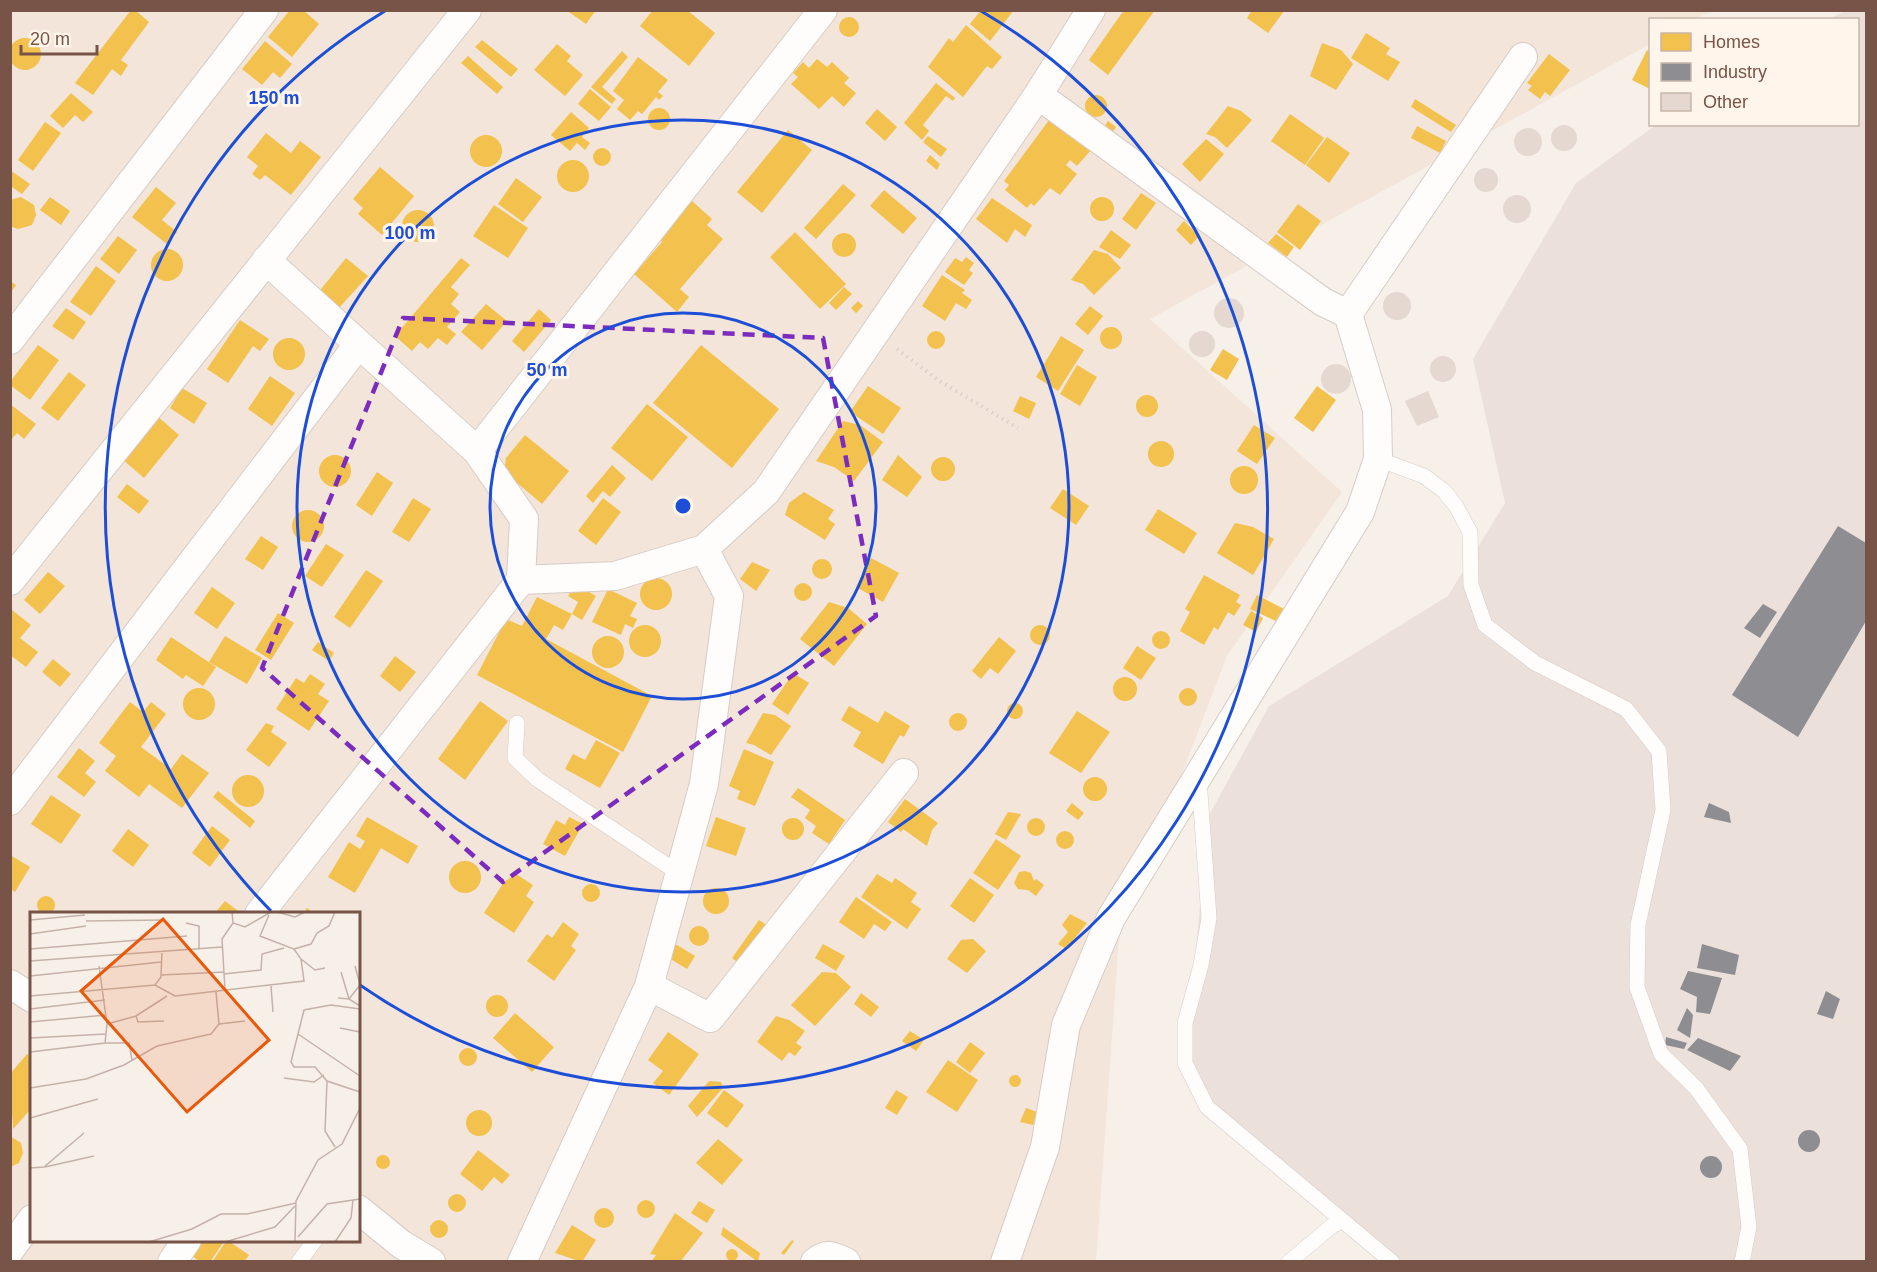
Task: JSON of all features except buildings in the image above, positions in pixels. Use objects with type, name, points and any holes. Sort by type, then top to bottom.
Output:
[{"type":"street","points":[[10,340],[264,10]]},
{"type":"street","points":[[10,580],[467,10]]},
{"type":"street","points":[[477,451],[823,10]]},
{"type":"street","points":[[521,580],[615,576],[704,549],[766,492],[1038,95],[1091,10]]},
{"type":"street","points":[[1348,314],[1523,57]]},
{"type":"street","points":[[1005,1262],[1045,1147],[1066,1025],[1112,918],[1360,512],[1378,459],[1377,410],[1348,314],[1323,302],[1038,95]]},
{"type":"street","points":[[261,912],[521,580],[524,519],[477,451],[266,260]]},
{"type":"street","points":[[10,801],[358,345]]},
{"type":"street","points":[[522,1262],[649,986],[704,784],[729,596],[704,549]]},
{"type":"street","points":[[649,986],[710,1018],[904,773]]},
{"type":"street","points":[[10,984],[30,997]]},
{"type":"street","points":[[360,1211],[395,1253],[431,1262]]},
{"type":"street","points":[[10,1250],[30,1223]]},
{"type":"street","points":[[172,1262],[186,1242]]},
{"type":"street","points":[[815,1262],[823,1255],[829,1254],[846,1262]]},
{"type":"lane","points":[[1378,459],[1424,476],[1444,491],[1456,506],[1470,532],[1471,585],[1485,625],[1534,663],[1626,709],[1659,751],[1663,810],[1638,926],[1637,987],[1661,1054],[1696,1088],[1740,1149],[1749,1227],[1742,1262]]},
{"type":"lane","points":[[518,723],[515,758],[537,779],[680,874]]},
{"type":"lane","points":[[1199,779],[1209,918],[1201,965],[1185,1023],[1185,1063],[1207,1107],[1392,1262]]},
{"type":"lane","points":[[1290,1262],[1333,1225],[1342,1221]]},
{"type":"lane","points":[[299,1262],[314,1242]]},
{"type":"path","points":[[874,333],[938,380],[1018,428]]},
{"type":"highlighted area","points":[[403,318],[823,338],[876,616],[503,882],[262,668]]},
{"type":"shaded area","points":[[10,11],[1712,11],[1697,18],[1649,18],[1649,45],[1150,319],[1342,492],[1227,656],[1119,938],[1096,1262],[11,1261]]},
{"type":"shaded area","points":[[1845,11],[1866,11],[1866,1261],[1402,1261],[1203,1098],[1187,1049],[1208,817],[1269,706],[1448,596],[1505,503],[1473,359],[1576,183],[1655,126],[1859,126],[1859,18],[1830,18]]}]
